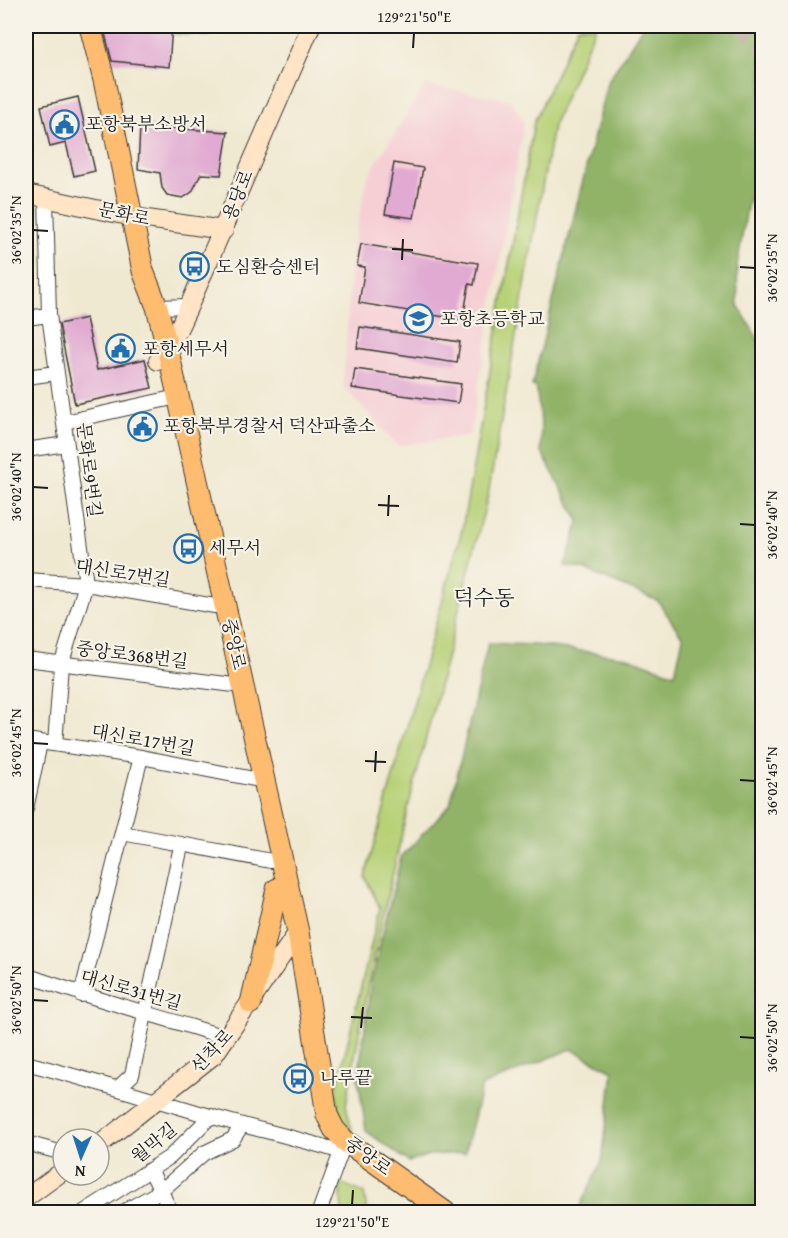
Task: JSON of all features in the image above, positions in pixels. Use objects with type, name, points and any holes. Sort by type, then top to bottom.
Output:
[{"type":"main road","name":"중앙로","points":[[78,26],[143,271],[157,307],[168,399],[234,685],[277,889],[293,938]]},
{"type":"main road","name":"중앙로","points":[[90,26],[130,216],[293,938],[327,1115],[343,1146],[422,1212]]},
{"type":"main road","points":[[251,1003],[277,889]]},
{"type":"main road","name":"중앙로","points":[[343,1146],[445,1212]]},
{"type":"street","name":"용당로","points":[[163,356],[224,230],[311,26]]},
{"type":"street","name":"문화로","points":[[26,194],[130,216],[224,230]]},
{"type":"street","name":"문화로9번길","points":[[46,198],[49,315],[86,584],[61,665],[55,744]]},
{"type":"street","points":[[157,307],[189,306]]},
{"type":"street","points":[[26,318],[49,315]]},
{"type":"street","points":[[26,377],[56,373]]},
{"type":"street","points":[[65,422],[168,399]]},
{"type":"street","points":[[26,450],[66,444]]},
{"type":"street","name":"대신로7번길","points":[[26,580],[86,584],[215,606]]},
{"type":"street","name":"중앙로368번길","points":[[26,659],[234,685]]},
{"type":"street","points":[[26,809],[33,741]]},
{"type":"street","name":"대신로17번길","points":[[33,741],[141,757],[254,779]]},
{"type":"street","points":[[81,995],[141,757]]},
{"type":"street","points":[[122,833],[181,846],[271,861]]},
{"type":"street","points":[[119,1087],[132,1076],[181,846]]},
{"type":"street","name":"선착로","points":[[111,1136],[214,1055],[293,938]]},
{"type":"street","name":"대신로31번길","points":[[26,975],[81,995],[145,1011],[227,1038]]},
{"type":"street","points":[[26,1063],[119,1087],[157,1101],[242,1125],[343,1146],[319,1212]]},
{"type":"street","name":"월막길","points":[[84,1212],[152,1171],[170,1157],[211,1116]]},
{"type":"street","points":[[123,1212],[161,1191],[204,1153],[233,1139],[242,1125]]},
{"type":"street","points":[[26,1143],[51,1150]]},
{"type":"street","points":[[152,1171],[171,1212]]},
{"type":"street","points":[[26,1198],[51,1180]]},
{"type":"shaded area","name":"포항초등학교","points":[[425,85],[511,100],[524,122],[470,435],[398,446],[343,386],[352,252],[367,178]]},
{"type":"green space","points":[[174,26],[214,26],[209,36],[174,34]]},
{"type":"green space","points":[[578,26],[596,26],[553,126],[488,495],[405,820],[369,979],[346,1105],[354,1140],[342,1133],[336,1091],[380,908],[365,877],[462,530],[534,122]]},
{"type":"green space","points":[[643,26],[762,26],[762,174],[748,202],[737,266],[738,305],[762,346],[762,1212],[577,1212],[602,1161],[613,1071],[571,1049],[482,1086],[465,1153],[429,1155],[409,1162],[366,1131],[358,1078],[371,983],[401,857],[450,805],[488,643],[535,645],[628,657],[675,674],[683,638],[658,601],[583,569],[565,566],[579,521],[541,451],[541,423],[536,387],[532,386],[607,83]]},
{"type":"green space","points":[[340,1183],[364,1193],[367,1212],[342,1212]]},
{"type":"building","points":[[103,26],[172,26],[169,67],[112,61]]},
{"type":"building","name":"포항북부소방서","points":[[78,97],[95,171],[74,176],[66,143],[50,147],[41,106]]},
{"type":"building","points":[[140,126],[228,132],[221,175],[201,174],[192,192],[183,198],[167,195],[162,188],[160,173],[138,169]]},
{"type":"building","points":[[394,163],[423,168],[414,218],[385,214]]},
{"type":"building","points":[[361,244],[478,263],[474,285],[469,284],[463,320],[359,303],[365,267],[357,266]]},
{"type":"building","name":"포항세무서","points":[[86,318],[97,370],[145,359],[152,388],[75,404],[59,324]]},
{"type":"building","points":[[360,327],[460,342],[457,363],[357,348]]},
{"type":"building","points":[[355,369],[461,384],[458,403],[352,388]]},
{"type":"tunnel","points":[[737,26],[762,53]]},
{"type":"place","name":"포항북부소방서","points":[[64,124]]},
{"type":"place","name":"도심환승센터","points":[[195,267]]},
{"type":"place","name":"포항초등학교","points":[[419,319]]},
{"type":"place","name":"포항세무서","points":[[121,349]]},
{"type":"place","name":"포항북부경찰서 덕산파출소","points":[[142,426]]},
{"type":"place","name":"세무서","points":[[188,548]]},
{"type":"place","name":"나루끝","points":[[299,1078]]},
{"type":"district","name":"덕수동","points":[[484,598]]}]
